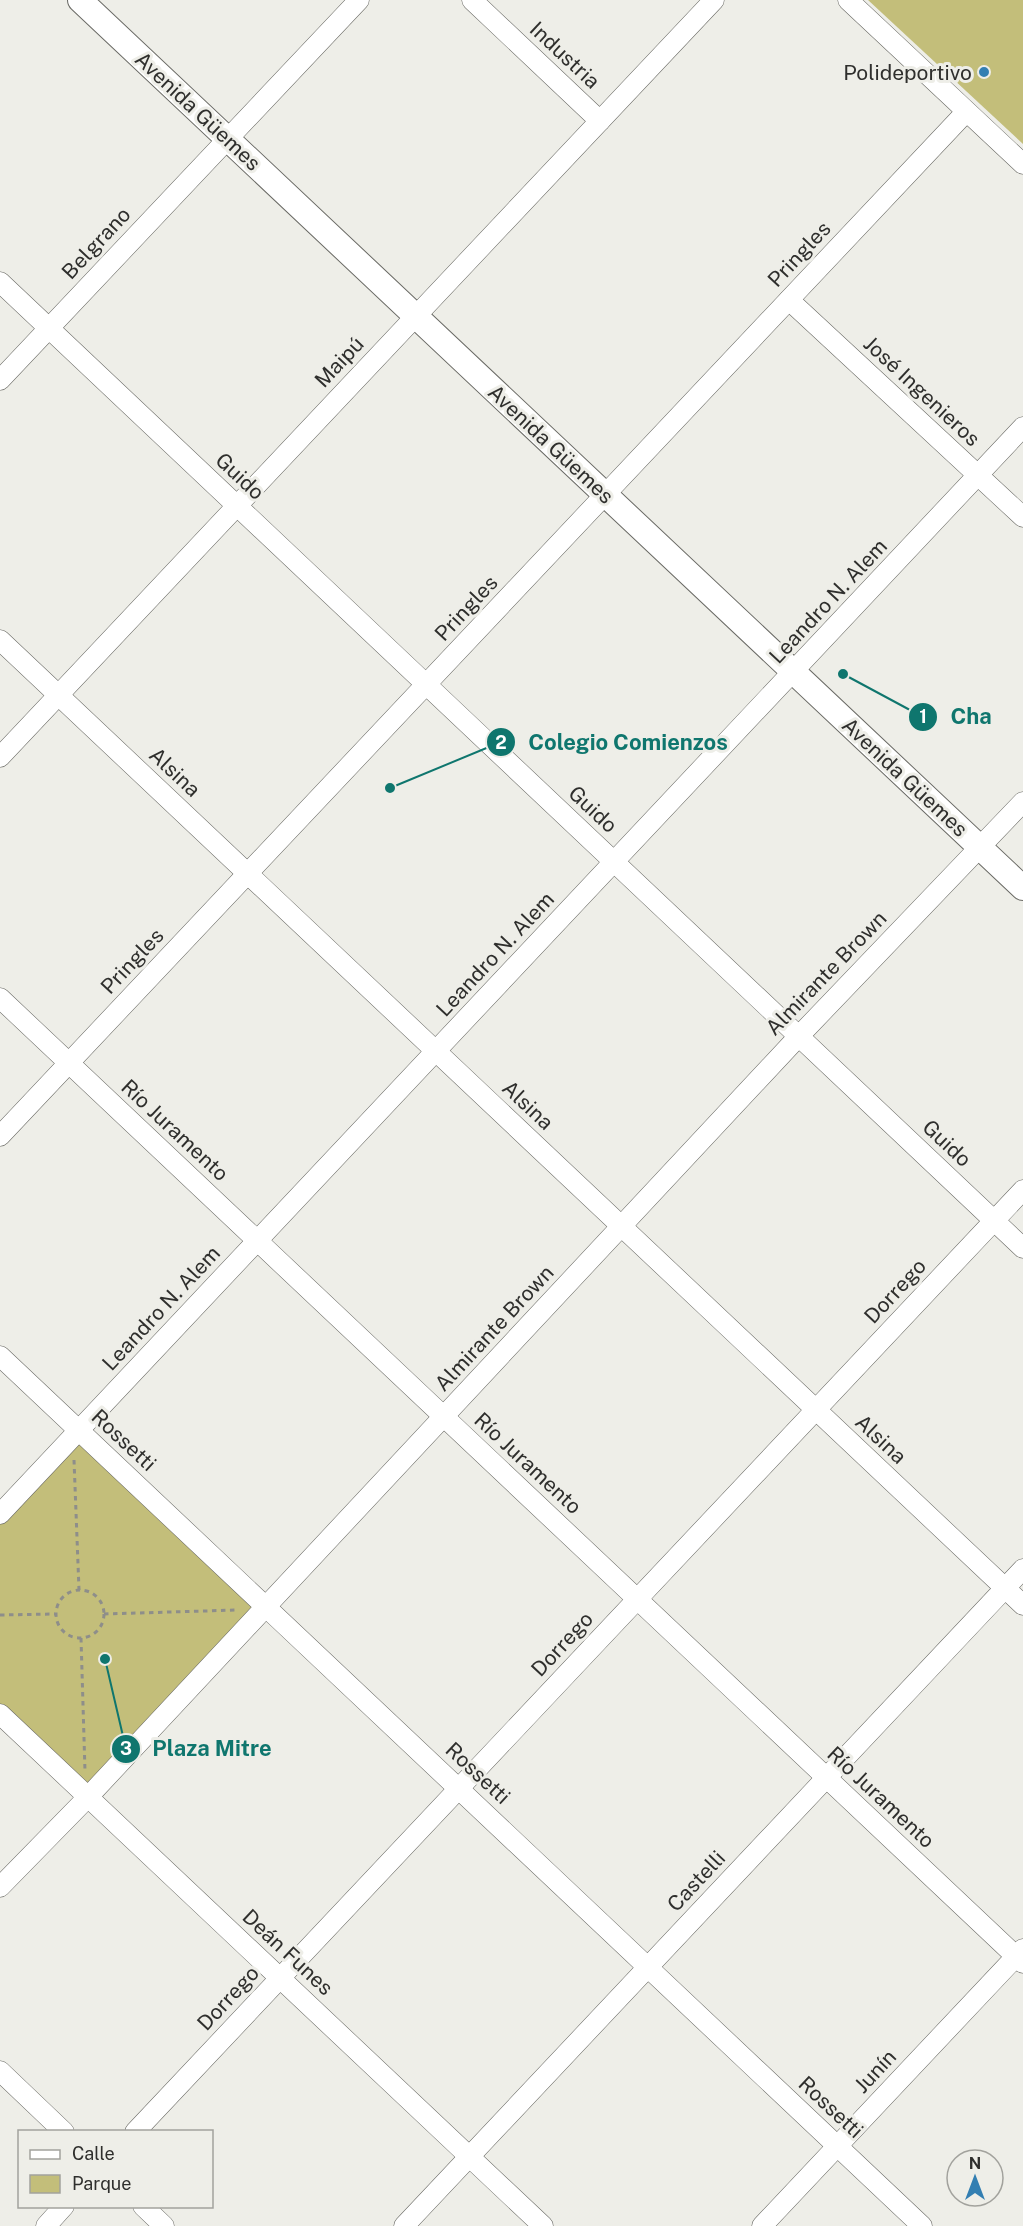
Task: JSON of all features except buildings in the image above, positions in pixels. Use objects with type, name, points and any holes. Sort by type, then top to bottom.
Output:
[{"type":"main road","name":"Avenida Güemes","points":[[80,0],[1023,888]]},
{"type":"street","name":"Belgrano","points":[[0,380],[358,0]]},
{"type":"street","name":"Industria","points":[[472,0],[600,121]]},
{"type":"street","name":"Maipú","points":[[0,757],[714,0]]},
{"type":"street","points":[[848,0],[1023,164]]},
{"type":"street","name":"Pringles","points":[[0,1136],[966,112]]},
{"type":"street","name":"Guido","points":[[0,282],[1023,1248]]},
{"type":"street","name":"José Ingenieros","points":[[789,300],[1023,517]]},
{"type":"street","name":"Leandro N. Alem","points":[[0,1514],[1023,427]]},
{"type":"street","name":"Alsina","points":[[0,640],[1023,1605]]},
{"type":"street","name":"Almirante Brown","points":[[0,1887],[88,1797],[799,1036],[1023,802]]},
{"type":"street","name":"Río Juramento","points":[[0,998],[827,1778],[1021,1956]]},
{"type":"street","name":"Dorrego","points":[[137,2130],[1023,1190]]},
{"type":"street","name":"Rossetti","points":[[0,1356],[922,2226]]},
{"type":"street","name":"Castelli","points":[[404,2226],[1023,1569]]},
{"type":"street","name":"Deán Funes","points":[[0,1714],[543,2226]]},
{"type":"street","name":"Junín","points":[[762,2226],[1021,1956]]},
{"type":"street","points":[[0,2071],[62,2130]]},
{"type":"street","points":[[46,2226],[62,2208]]},
{"type":"street","points":[[145,2208],[164,2226]]},
{"type":"path","points":[[74,1454],[79,1590]]},
{"type":"path","points":[[79,1590],[97,1597],[104,1614],[94,1633],[81,1638],[63,1631],[56,1614],[63,1597],[79,1590]]},
{"type":"path","points":[[104,1614],[240,1610]]},
{"type":"path","points":[[0,1615],[56,1614]]},
{"type":"path","points":[[81,1638],[85,1775]]},
{"type":"green space","name":"Polideportivo","points":[[868,0],[1023,0],[1023,144]]},
{"type":"green space","points":[[74,1439],[256,1610],[86,1791],[0,1709],[0,1517]]},
{"type":"place","name":"Polideportivo","points":[[984,72]]},
{"type":"place","name":"Cha","points":[[843,674]]},
{"type":"place","name":"Colegio Comienzos","points":[[390,788]]},
{"type":"place","name":"Plaza Mitre","points":[[105,1659]]}]
